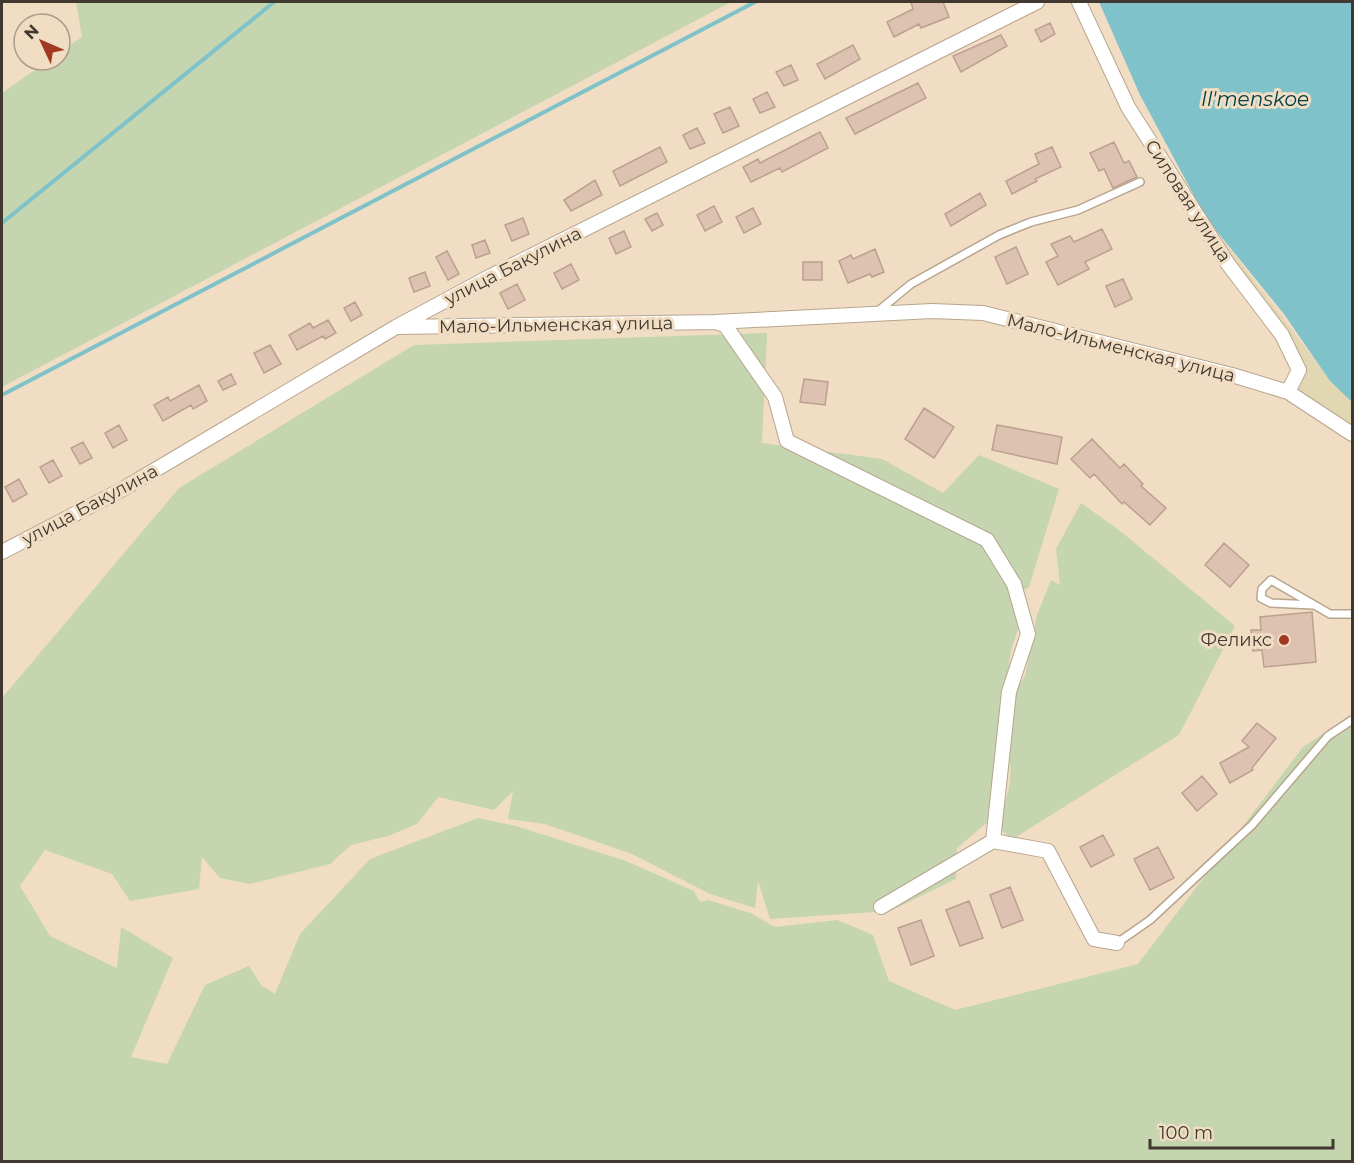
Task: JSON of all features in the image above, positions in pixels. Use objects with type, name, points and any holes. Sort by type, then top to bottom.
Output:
[{"type":"street","name":"улица Бакулина","points":[[2,552],[123,489],[396,327],[491,276],[1037,2]]},
{"type":"street","name":"Силовая улица","points":[[1079,2],[1128,107],[1228,264],[1282,335],[1299,370],[1288,392]]},
{"type":"street","name":"Мало-Ильменская улица","points":[[396,327],[715,322],[877,312],[983,313],[1221,372],[1288,392],[1353,434]]},
{"type":"street","points":[[715,322],[725,325],[775,397],[787,441],[987,540],[1014,584],[1028,634],[1009,692],[993,841]]},
{"type":"street","points":[[881,907],[993,841],[1048,851],[1094,939],[1117,943]]},
{"type":"lane","points":[[877,312],[911,284],[999,235],[1031,222],[1078,210],[1140,182]]},
{"type":"lane","points":[[1313,605],[1271,603],[1261,598],[1262,590],[1271,580],[1330,614],[1353,614]]},
{"type":"lane","points":[[1117,943],[1150,920],[1252,825],[1328,736],[1353,720]]},
{"type":"green space","points":[[76,2],[731,2],[2,387],[2,93],[32,72],[72,72],[72,44],[82,37]]},
{"type":"green space","points":[[767,333],[762,443],[882,459],[943,493],[979,455],[1059,489],[1029,587],[1015,595],[1024,611],[1011,650],[1004,705],[1025,676],[1037,615],[1051,580],[1060,585],[1056,549],[1081,503],[1119,530],[1235,626],[1179,735],[1011,840],[995,823],[1007,796],[1011,773],[1002,721],[990,820],[957,848],[956,879],[890,911],[770,919],[758,881],[755,908],[710,894],[632,854],[545,824],[508,819],[513,791],[494,810],[438,797],[417,824],[388,836],[351,845],[330,864],[250,884],[220,878],[202,857],[199,889],[130,901],[112,874],[45,850],[20,886],[50,936],[117,968],[121,927],[173,958],[131,1057],[167,1064],[205,985],[249,966],[261,985],[275,994],[300,934],[370,859],[478,818],[516,826],[626,861],[694,891],[700,902],[708,900],[750,913],[775,927],[837,920],[873,935],[889,981],[955,1010],[1138,964],[1303,747],[1352,715],[1352,1161],[2,1162],[2,698],[179,488],[414,345]]},
{"type":"sand","points":[[1217,232],[1334,385],[1352,402],[1352,433],[1292,391],[1302,366],[1213,235]]},
{"type":"water","name":"Il'menskoe","points":[[1099,2],[1352,2],[1352,402],[1330,381],[1284,314],[1206,218],[1140,95]]},
{"type":"building","points":[[911,2],[943,2],[949,17],[921,28],[919,24],[894,37],[887,22],[913,9]]},
{"type":"building","points":[[1050,23],[1055,34],[1041,42],[1035,30]]},
{"type":"building","points":[[1001,35],[1007,46],[961,72],[953,56]]},
{"type":"building","points":[[853,45],[860,59],[825,79],[817,64]]},
{"type":"building","points":[[791,65],[798,80],[784,86],[776,72]]},
{"type":"building","points":[[918,83],[926,98],[855,134],[846,118]]},
{"type":"building","points":[[767,92],[775,107],[760,113],[753,99]]},
{"type":"building","points":[[730,107],[739,126],[723,133],[714,114]]},
{"type":"building","points":[[697,128],[705,143],[690,149],[683,135]]},
{"type":"building","points":[[820,132],[828,148],[782,172],[780,168],[751,182],[743,167],[758,159],[760,163]]},
{"type":"building","points":[[1114,142],[1124,163],[1129,161],[1137,177],[1113,188],[1104,169],[1099,171],[1090,153]]},
{"type":"building","points":[[660,147],[667,162],[620,186],[613,171]]},
{"type":"building","points":[[1052,147],[1061,167],[1035,179],[1037,181],[1012,194],[1006,181],[1039,164],[1035,154]]},
{"type":"building","points":[[595,180],[602,195],[571,211],[564,200]]},
{"type":"building","points":[[980,193],[986,205],[951,226],[945,214]]},
{"type":"building","points":[[714,206],[722,222],[705,231],[697,215]]},
{"type":"building","points":[[753,208],[761,224],[744,233],[736,217]]},
{"type":"building","points":[[657,213],[663,225],[652,231],[645,219]]},
{"type":"building","points":[[523,218],[529,234],[512,241],[505,225]]},
{"type":"building","points":[[1102,229],[1112,249],[1085,262],[1089,269],[1058,285],[1046,262],[1058,256],[1051,244],[1070,236],[1074,242]]},
{"type":"building","points":[[624,231],[631,247],[616,254],[609,238]]},
{"type":"building","points":[[485,240],[490,253],[476,258],[472,245]]},
{"type":"building","points":[[1016,247],[1028,274],[1007,284],[995,257]]},
{"type":"building","points":[[875,249],[884,272],[872,277],[870,274],[848,283],[839,261],[851,255],[853,259]]},
{"type":"building","points":[[447,251],[459,274],[448,280],[436,257]]},
{"type":"building","points":[[803,262],[822,262],[822,280],[803,280]]},
{"type":"building","points":[[571,264],[579,280],[562,289],[554,273]]},
{"type":"building","points":[[425,272],[430,286],[414,292],[409,278]]},
{"type":"building","points":[[1123,279],[1132,299],[1115,307],[1106,286]]},
{"type":"building","points":[[517,284],[525,300],[508,309],[500,293]]},
{"type":"building","points":[[355,302],[362,315],[351,321],[344,308]]},
{"type":"building","points":[[328,320],[336,333],[325,339],[323,336],[297,350],[289,335],[310,323],[313,328]]},
{"type":"building","points":[[270,345],[281,364],[264,373],[254,353]]},
{"type":"building","points":[[231,374],[236,384],[223,390],[218,381]]},
{"type":"building","points":[[804,379],[828,382],[825,405],[800,402]]},
{"type":"building","points":[[199,385],[207,401],[193,409],[191,405],[163,421],[154,405],[168,397],[170,401]]},
{"type":"building","points":[[924,408],[954,427],[934,458],[905,439]]},
{"type":"building","points":[[119,425],[127,440],[113,448],[105,433]]},
{"type":"building","points":[[997,425],[1062,437],[1057,464],[992,450]]},
{"type":"building","points":[[1092,439],[1120,468],[1124,464],[1143,484],[1141,486],[1166,508],[1150,525],[1124,502],[1122,504],[1094,474],[1090,478],[1071,459]]},
{"type":"building","points":[[83,442],[92,458],[80,464],[71,448]]},
{"type":"building","points":[[53,460],[62,476],[49,483],[40,467]]},
{"type":"building","points":[[19,479],[27,494],[13,502],[5,487]]},
{"type":"building","points":[[1224,543],[1249,565],[1230,587],[1205,565]]},
{"type":"building","points":[[1312,612],[1316,662],[1264,667],[1262,650],[1253,651],[1251,630],[1261,630],[1260,617]]},
{"type":"building","points":[[1257,723],[1276,738],[1252,768],[1253,770],[1230,783],[1220,763],[1249,747],[1242,741]]},
{"type":"building","points":[[1202,776],[1217,794],[1197,811],[1182,793]]},
{"type":"building","points":[[1103,835],[1114,855],[1091,867],[1080,847]]},
{"type":"building","points":[[1158,847],[1174,878],[1150,890],[1134,859]]},
{"type":"building","points":[[1010,887],[1023,920],[1002,928],[990,895]]},
{"type":"building","points":[[969,901],[983,938],[960,946],[946,910]]},
{"type":"building","points":[[921,920],[934,956],[911,965],[898,928]]},
{"type":"waterway","points":[[2,223],[274,2]]},
{"type":"waterway","points":[[2,395],[755,2]]},
{"type":"place","name":"Феликс","points":[[1284,640]]}]
